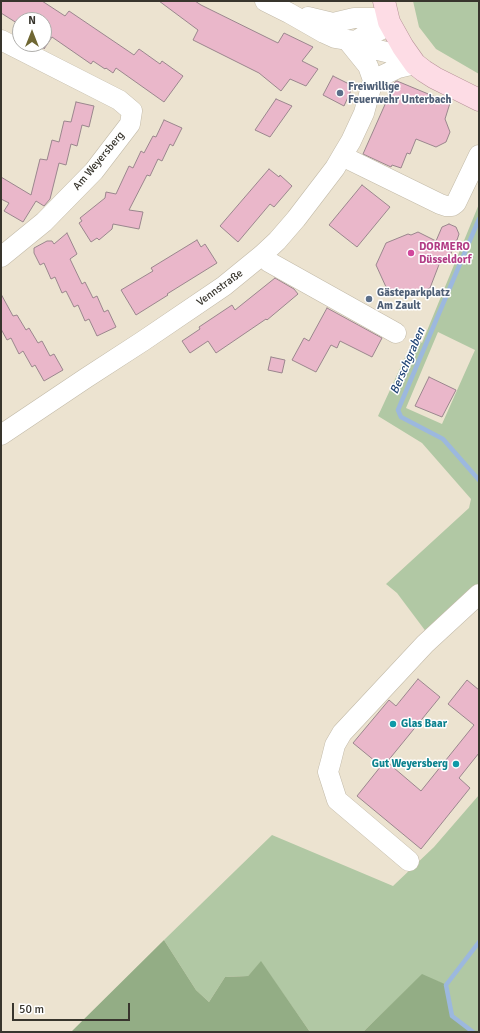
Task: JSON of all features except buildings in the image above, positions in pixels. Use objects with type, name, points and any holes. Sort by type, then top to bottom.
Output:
[{"type":"main road","points":[[384,1],[389,22],[403,47],[413,60],[424,71],[435,78],[479,100]]},
{"type":"street","points":[[266,1],[335,38],[351,41],[413,60]]},
{"type":"street","points":[[354,18],[377,1]]},
{"type":"street","points":[[289,13],[333,23],[354,18],[372,18],[389,22]]},
{"type":"street","points":[[351,41],[382,29],[389,22]]},
{"type":"street","name":"Am Weyersberg","points":[[1,40],[119,100],[132,111],[130,124],[94,171],[44,222],[1,258]]},
{"type":"street","points":[[351,41],[368,66],[373,80],[413,60]]},
{"type":"street","name":"Vennstraße","points":[[1,435],[144,341],[224,286],[277,241],[296,219],[364,113],[373,80]]},
{"type":"street","points":[[334,161],[440,204],[452,206],[456,203],[479,155]]},
{"type":"street","points":[[262,255],[269,262],[396,333]]},
{"type":"street","points":[[409,861],[337,800],[328,772],[335,745],[342,733],[425,644],[479,594]]},
{"type":"green space","points":[[413,1],[479,1],[479,74],[436,49],[419,27]]},
{"type":"green space","points":[[479,204],[479,588],[427,633],[397,593],[386,584],[469,508],[471,499],[422,443],[378,416],[414,338],[422,343]],"holes":[[[438,332],[475,350],[442,424],[406,408]]]},
{"type":"green space","points":[[479,795],[479,939],[446,985],[422,975],[363,1032],[310,1032],[261,962],[248,976],[225,977],[209,1002],[196,990],[164,940],[272,835],[393,886],[434,847]]},
{"type":"green space","points":[[164,940],[196,990],[209,1002],[225,977],[248,976],[261,961],[310,1032],[71,1032]]},
{"type":"green space","points":[[479,943],[479,1032],[474,1032],[452,1016],[447,985]]},
{"type":"green space","points":[[422,974],[447,985],[452,1016],[474,1032],[363,1032]]},
{"type":"waterway","name":"Berschgraben","points":[[479,219],[398,410],[401,417],[443,439],[479,480]]},
{"type":"waterway","name":"Berschgraben","points":[[473,1032],[452,1016],[446,985],[479,942]]},
{"type":"place","name":"Freiwillige Feuerwehr Unterbach","points":[[340,93]]},
{"type":"place","name":"DORMERO Düsseldorf","points":[[411,253]]},
{"type":"place","name":"Gästeparkplatz Am Zault","points":[[369,299]]},
{"type":"place","name":"Glas Baar","points":[[393,724]]},
{"type":"place","name":"Gut Weyersberg","points":[[456,764]]}]
